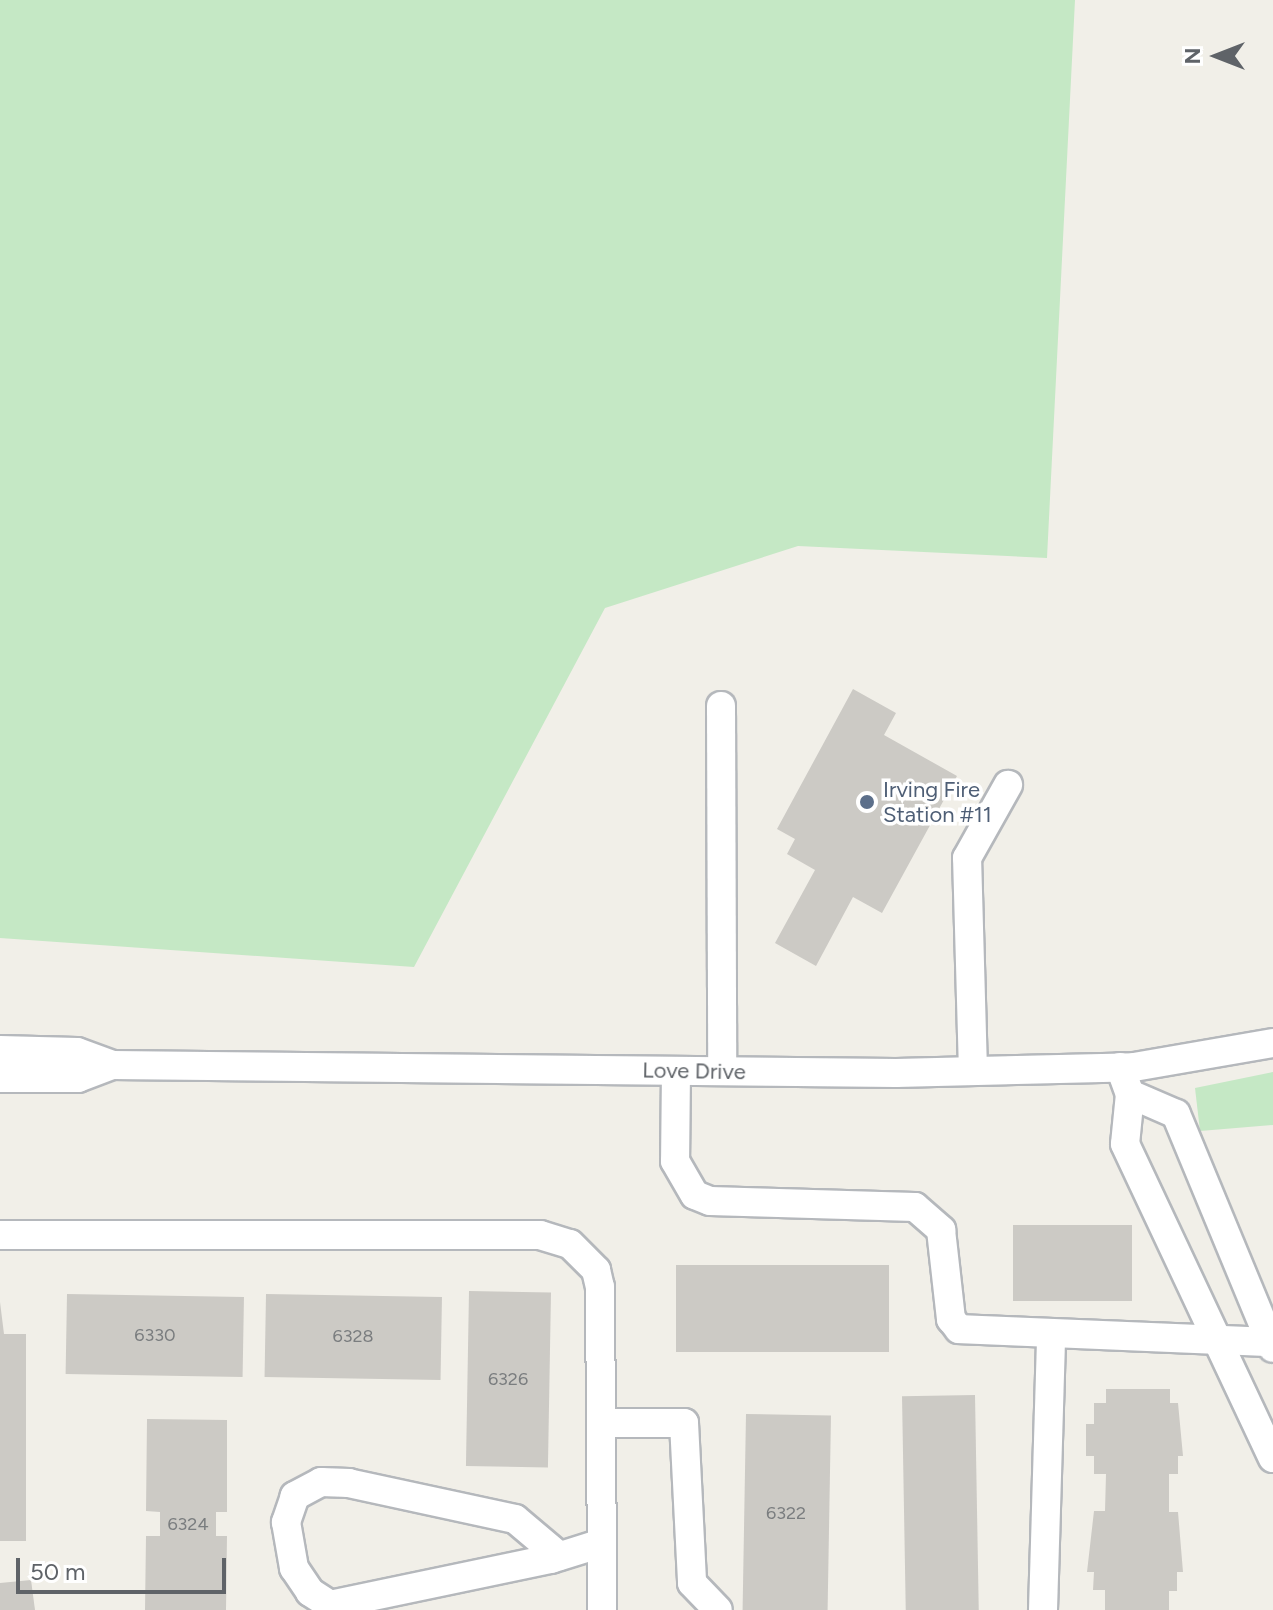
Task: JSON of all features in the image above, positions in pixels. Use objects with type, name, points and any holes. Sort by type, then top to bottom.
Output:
[{"type":"street","points":[[721,706],[722,1071]]},
{"type":"street","points":[[973,1071],[967,858],[1008,785]]},
{"type":"street","name":"Love Drive","points":[[0,1050],[77,1052],[112,1065],[973,1071],[1120,1067],[1273,1043]]},
{"type":"street","name":"Love Drive","points":[[0,1078],[78,1078],[112,1065]]},
{"type":"street","points":[[1120,1067],[1130,1094],[1125,1144],[1273,1458]]},
{"type":"street","points":[[676,1071],[675,1161],[695,1195],[710,1201],[915,1207],[941,1230],[951,1319],[959,1329],[1051,1336],[1272,1344],[1176,1114],[1130,1094]]},
{"type":"street","points":[[0,1235],[554,1238],[586,1257],[598,1279],[602,1610]]},
{"type":"street","points":[[1043,1610],[1051,1336]]},
{"type":"street","points":[[601,1423],[684,1423],[692,1583],[718,1610]]},
{"type":"street","points":[[559,1556],[515,1519],[349,1483],[321,1482],[295,1496],[286,1522],[294,1568],[310,1592],[330,1605],[559,1556],[602,1543]]},
{"type":"green space","points":[[0,0],[1075,0],[1047,558],[798,546],[605,608],[414,967],[0,938]]},
{"type":"green space","points":[[1273,1072],[1273,1125],[1200,1131],[1195,1088]]},
{"type":"building","name":"Irving Fire Station #11","points":[[853,689],[896,713],[884,735],[957,776],[882,913],[853,897],[816,966],[775,943],[815,870],[787,854],[795,839],[777,829]]},
{"type":"building","points":[[1013,1225],[1132,1225],[1132,1301],[1013,1301]]},
{"type":"building","points":[[676,1265],[889,1265],[889,1352],[676,1352]]},
{"type":"building","points":[[469,1291],[551,1292],[548,1467],[466,1466]]},
{"type":"building","points":[[67,1294],[244,1297],[243,1377],[66,1374]]},
{"type":"building","points":[[266,1294],[442,1297],[441,1380],[265,1377]]},
{"type":"building","points":[[0,1302],[4,1334],[26,1334],[26,1541],[0,1541]]},
{"type":"building","points":[[1106,1389],[1170,1389],[1170,1403],[1178,1403],[1183,1456],[1178,1456],[1178,1474],[1169,1474],[1169,1512],[1178,1512],[1183,1572],[1177,1572],[1177,1591],[1169,1591],[1169,1610],[1105,1610],[1105,1590],[1093,1590],[1094,1572],[1087,1572],[1094,1511],[1105,1511],[1106,1474],[1094,1474],[1094,1456],[1086,1456],[1086,1424],[1094,1424],[1094,1403],[1106,1403]]},
{"type":"building","points":[[975,1395],[979,1610],[906,1610],[902,1396]]},
{"type":"building","points":[[746,1414],[831,1415],[828,1610],[743,1610]]},
{"type":"building","points":[[147,1419],[227,1420],[227,1512],[216,1512],[216,1536],[227,1536],[226,1610],[145,1610],[146,1536],[160,1536],[160,1512],[146,1511]]},
{"type":"building","points":[[31,1580],[35,1610],[0,1610],[0,1583]]},
{"type":"place","name":"Irving Fire Station #11","points":[[867,802]]}]
